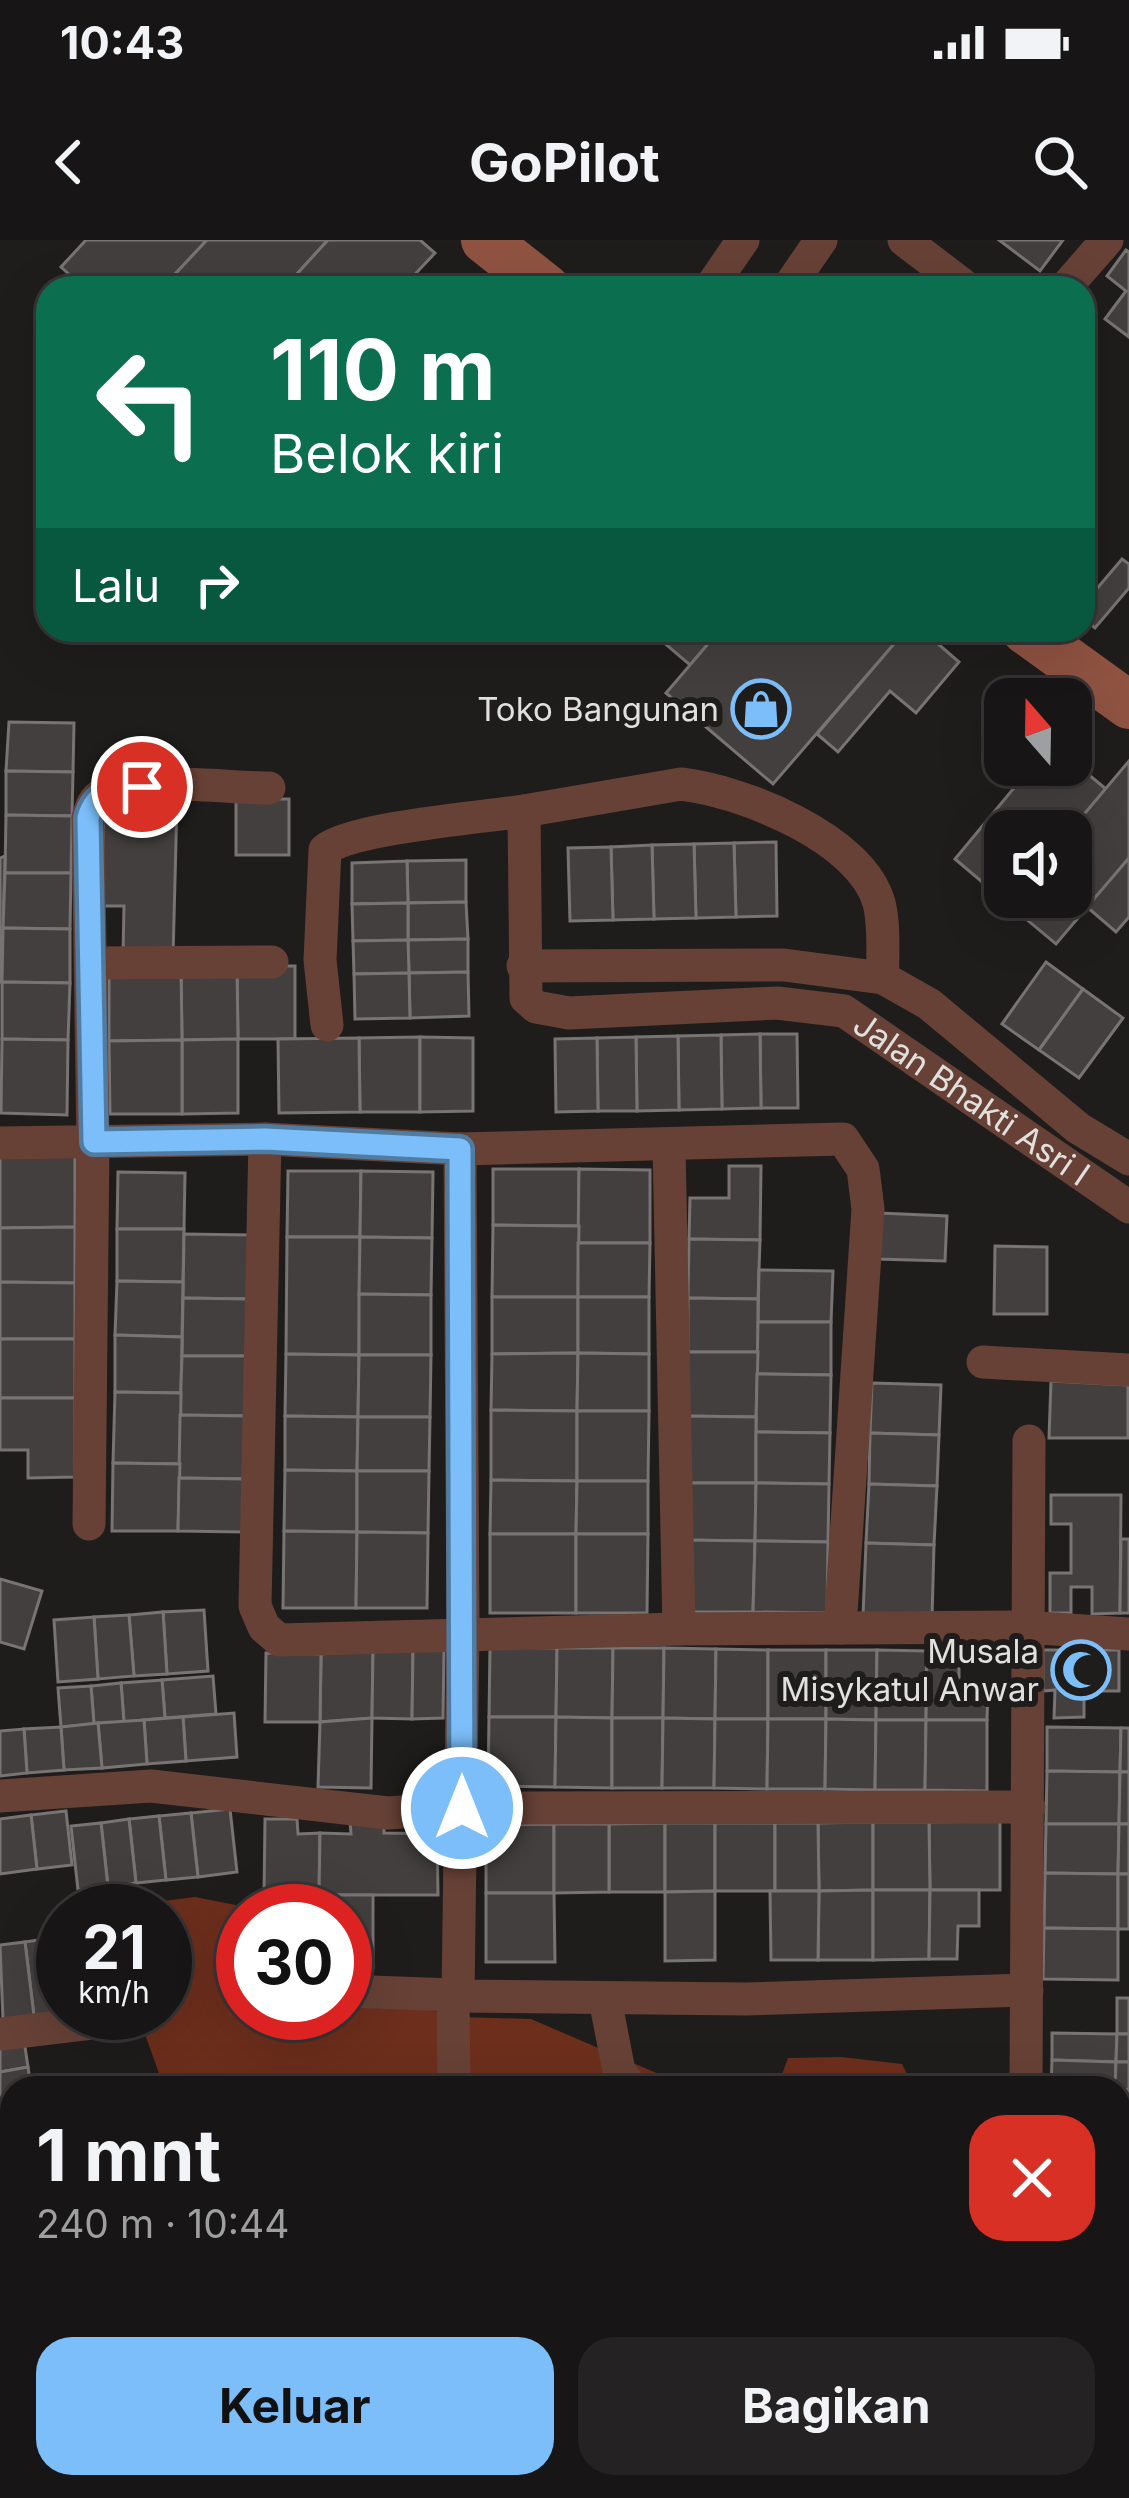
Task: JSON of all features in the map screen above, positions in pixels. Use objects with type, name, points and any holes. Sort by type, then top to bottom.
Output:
[{"type":"main road","points":[[485,240],[531,276]]},
{"type":"main road","points":[[1042,642],[1129,705]]},
{"type":"street","points":[[718,276],[743,240]]},
{"type":"street","points":[[796,276],[821,240]]},
{"type":"street","points":[[904,240],[951,276]]},
{"type":"street","points":[[1076,276],[1107,240]]},
{"type":"street","points":[[327,1025],[320,960],[325,850],[344,839],[681,784],[706,787],[778,814],[833,844],[862,870],[879,904],[883,978]]},
{"type":"street","points":[[89,1524],[92,803],[105,792],[142,787],[269,788]]},
{"type":"street","points":[[524,811],[525,982],[784,965],[883,978],[929,1004],[1078,1128],[1129,1159]]},
{"type":"street","points":[[91,963],[272,962]]},
{"type":"street","name":"Jalan Bhakti Asri I","points":[[525,982],[552,1012],[777,1003],[844,1011],[1129,1207]]},
{"type":"street","points":[[0,1143],[265,1139],[460,1149],[668,1147],[836,1137],[851,1144],[858,1155],[868,1209],[840,1628]]},
{"type":"street","points":[[265,1139],[256,1606],[264,1627],[279,1640],[463,1631],[679,1629],[1025,1627],[1129,1634]]},
{"type":"street","points":[[668,1147],[679,1629]]},
{"type":"street","points":[[454,2076],[462,1808],[460,1149]]},
{"type":"street","points":[[983,1363],[1129,1370]]},
{"type":"street","points":[[1027,2076],[1029,1441]]},
{"type":"street","points":[[0,1796],[151,1786],[388,1813],[462,1808],[1029,1807]]},
{"type":"street","points":[[372,1991],[605,1999],[1027,1990]]},
{"type":"street","points":[[605,1999],[624,2076]]},
{"type":"street","points":[[0,2034],[36,2030]]},
{"type":"shaded area","points":[[195,1897],[216,1901],[216,2040],[372,2040],[372,1994],[460,2017],[531,2019],[663,2076],[260,2076],[160,2076],[147,2040],[192,2040]]},
{"type":"shaded area","points":[[841,2057],[902,2064],[908,2076],[781,2076],[788,2058]]},
{"type":"building","points":[[86,240],[207,240],[173,276],[71,276],[61,267]]},
{"type":"building","points":[[207,240],[328,240],[295,276],[173,276]]},
{"type":"building","points":[[328,240],[420,240],[435,253],[413,276],[295,276]]},
{"type":"building","points":[[999,240],[1063,240],[1040,271]]},
{"type":"building","points":[[1126,250],[1129,337],[1105,319],[1126,291],[1107,276]]},
{"type":"building","points":[[1122,559],[1129,564],[1129,588],[1095,628],[1095,591]]},
{"type":"building","points":[[663,642],[710,642],[690,665]]},
{"type":"building","name":"Toko Bangunan","points":[[710,642],[896,642],[773,784],[666,693]]},
{"type":"building","points":[[896,642],[936,642],[959,662],[916,713],[890,691],[838,752],[817,734]]},
{"type":"building","points":[[9,722],[74,723],[73,772],[6,771]]},
{"type":"building","points":[[1129,761],[1129,858],[1092,902],[1092,810],[1088,810]]},
{"type":"building","points":[[6,771],[73,772],[72,816],[6,815]]},
{"type":"building","points":[[1092,777],[1106,789],[1088,810],[996,810],[1016,786],[1092,786]]},
{"type":"building","points":[[236,799],[289,799],[289,855],[236,855]]},
{"type":"building","points":[[104,800],[177,802],[173,957],[123,956],[124,906],[102,906]]},
{"type":"building","points":[[6,815],[72,816],[71,873],[5,873]]},
{"type":"building","points":[[984,824],[984,884],[955,859]]},
{"type":"building","points":[[776,842],[777,916],[736,917],[734,843]]},
{"type":"building","points":[[734,843],[736,917],[696,918],[694,844]]},
{"type":"building","points":[[694,844],[696,918],[654,919],[652,845]]},
{"type":"building","points":[[652,845],[654,919],[613,920],[611,847]]},
{"type":"building","points":[[611,847],[613,920],[570,921],[568,848]]},
{"type":"building","points":[[5,856],[2,982],[0,982],[0,858]]},
{"type":"building","points":[[1129,858],[1129,917],[1116,932],[1092,911],[1092,901]]},
{"type":"building","points":[[466,860],[466,902],[408,903],[407,861]]},
{"type":"building","points":[[407,861],[408,903],[352,904],[352,863]]},
{"type":"building","points":[[5,873],[71,873],[70,929],[3,928]]},
{"type":"building","points":[[466,902],[468,939],[408,940],[408,903]]},
{"type":"building","points":[[408,903],[408,940],[353,941],[352,904]]},
{"type":"building","points":[[1025,918],[1078,918],[1056,944]]},
{"type":"building","points":[[3,928],[70,929],[70,983],[2,982]]},
{"type":"building","points":[[468,939],[468,972],[409,973],[408,940]]},
{"type":"building","points":[[408,940],[409,973],[354,974],[353,941]]},
{"type":"building","points":[[1046,962],[1083,989],[1039,1050],[1002,1024]]},
{"type":"building","points":[[237,966],[295,966],[295,1039],[238,1039]]},
{"type":"building","points":[[237,966],[238,1039],[182,1040],[181,967]]},
{"type":"building","points":[[181,967],[182,1040],[109,1041],[109,968]]},
{"type":"building","points":[[468,972],[469,1016],[410,1018],[409,973]]},
{"type":"building","points":[[409,973],[410,1018],[355,1019],[354,974]]},
{"type":"building","points":[[2,982],[70,983],[68,1040],[2,1039]]},
{"type":"building","points":[[1083,989],[1123,1018],[1079,1078],[1039,1050]]},
{"type":"building","points":[[760,1034],[797,1034],[798,1108],[761,1108]]},
{"type":"building","points":[[760,1034],[761,1108],[722,1109],[721,1035]]},
{"type":"building","points":[[721,1035],[722,1109],[679,1110],[678,1036]]},
{"type":"building","points":[[678,1036],[679,1110],[637,1111],[636,1037]]},
{"type":"building","points":[[420,1037],[420,1112],[360,1112],[359,1038]]},
{"type":"building","points":[[420,1037],[473,1038],[473,1111],[420,1112]]},
{"type":"building","points":[[636,1037],[637,1111],[598,1111],[597,1038]]},
{"type":"building","points":[[359,1038],[360,1112],[279,1113],[278,1039]]},
{"type":"building","points":[[597,1038],[598,1111],[556,1112],[555,1039]]},
{"type":"building","points":[[2,1039],[68,1040],[67,1115],[1,1113]]},
{"type":"building","points":[[238,1039],[238,1113],[182,1114],[182,1040]]},
{"type":"building","points":[[182,1040],[182,1114],[110,1114],[109,1041]]},
{"type":"building","points":[[0,1156],[75,1156],[75,1227],[0,1228]]},
{"type":"building","points":[[729,1166],[761,1166],[760,1240],[689,1239],[690,1198],[729,1198]]},
{"type":"building","points":[[493,1169],[579,1169],[579,1226],[493,1225]]},
{"type":"building","points":[[579,1169],[650,1170],[650,1243],[578,1243]]},
{"type":"building","points":[[288,1171],[361,1171],[360,1237],[287,1237]]},
{"type":"building","points":[[361,1171],[433,1172],[432,1238],[360,1237]]},
{"type":"building","points":[[118,1172],[185,1173],[184,1229],[117,1229]]},
{"type":"building","points":[[879,1213],[947,1216],[945,1261],[877,1259]]},
{"type":"building","points":[[493,1225],[579,1226],[578,1297],[492,1297]]},
{"type":"building","points":[[75,1227],[75,1283],[0,1282],[0,1228]]},
{"type":"building","points":[[117,1229],[184,1229],[183,1282],[117,1281]]},
{"type":"building","points":[[184,1234],[250,1235],[249,1299],[183,1298]]},
{"type":"building","points":[[287,1237],[360,1237],[359,1355],[286,1354]]},
{"type":"building","points":[[360,1237],[432,1238],[431,1295],[359,1294]]},
{"type":"building","points":[[689,1239],[760,1240],[758,1299],[688,1298]]},
{"type":"building","points":[[578,1243],[650,1243],[649,1297],[578,1297]]},
{"type":"building","points":[[995,1246],[1047,1247],[1047,1314],[994,1314]]},
{"type":"building","points":[[759,1270],[833,1271],[831,1322],[758,1322]]},
{"type":"building","points":[[117,1281],[183,1282],[182,1337],[115,1335]]},
{"type":"building","points":[[0,1282],[75,1283],[75,1339],[0,1339]]},
{"type":"building","points":[[359,1294],[431,1295],[431,1355],[359,1355]]},
{"type":"building","points":[[492,1297],[578,1297],[578,1353],[492,1354]]},
{"type":"building","points":[[578,1297],[649,1297],[649,1354],[578,1353]]},
{"type":"building","points":[[183,1298],[249,1299],[248,1356],[182,1356]]},
{"type":"building","points":[[688,1298],[758,1299],[758,1352],[688,1352]]},
{"type":"building","points":[[758,1322],[831,1322],[831,1375],[757,1374]]},
{"type":"building","points":[[115,1335],[182,1337],[181,1393],[115,1392]]},
{"type":"building","points":[[0,1339],[75,1339],[75,1398],[0,1398]]},
{"type":"building","points":[[688,1352],[758,1352],[756,1417],[686,1416]]},
{"type":"building","points":[[578,1353],[577,1411],[491,1410],[492,1354]]},
{"type":"building","points":[[578,1353],[649,1354],[649,1411],[577,1411]]},
{"type":"building","points":[[286,1354],[359,1355],[358,1417],[285,1416]]},
{"type":"building","points":[[359,1355],[431,1355],[430,1417],[358,1417]]},
{"type":"building","points":[[182,1356],[248,1356],[247,1416],[180,1415]]},
{"type":"building","points":[[757,1374],[831,1375],[830,1433],[756,1432]]},
{"type":"building","points":[[1051,1381],[1128,1385],[1128,1438],[1049,1438]]},
{"type":"building","points":[[872,1383],[941,1385],[939,1435],[870,1433]]},
{"type":"building","points":[[115,1392],[181,1393],[180,1464],[113,1463]]},
{"type":"building","points":[[0,1398],[75,1398],[75,1477],[28,1478],[28,1450],[0,1450]]},
{"type":"building","points":[[491,1410],[577,1411],[577,1481],[491,1480]]},
{"type":"building","points":[[577,1411],[649,1411],[648,1481],[577,1481]]},
{"type":"building","points":[[180,1415],[247,1416],[246,1479],[179,1478]]},
{"type":"building","points":[[285,1416],[358,1417],[357,1471],[285,1470]]},
{"type":"building","points":[[686,1416],[756,1417],[756,1483],[685,1483]]},
{"type":"building","points":[[358,1417],[430,1417],[429,1471],[357,1471]]},
{"type":"building","points":[[756,1432],[830,1433],[829,1484],[756,1483]]},
{"type":"building","points":[[870,1433],[939,1435],[937,1486],[869,1484]]},
{"type":"building","points":[[113,1463],[180,1464],[178,1531],[112,1531]]},
{"type":"building","points":[[285,1470],[357,1471],[357,1532],[284,1531]]},
{"type":"building","points":[[357,1471],[429,1471],[428,1533],[357,1532]]},
{"type":"building","points":[[179,1478],[246,1479],[245,1532],[178,1531]]},
{"type":"building","points":[[491,1480],[577,1481],[576,1534],[490,1534]]},
{"type":"building","points":[[577,1481],[648,1481],[648,1534],[576,1534]]},
{"type":"building","points":[[685,1483],[756,1483],[755,1541],[684,1540]]},
{"type":"building","points":[[756,1483],[829,1484],[828,1542],[755,1541]]},
{"type":"building","points":[[869,1484],[937,1486],[934,1545],[866,1543]]},
{"type":"building","points":[[1051,1495],[1121,1495],[1120,1613],[1092,1614],[1092,1587],[1071,1587],[1071,1613],[1050,1613],[1050,1573],[1071,1573],[1071,1524],[1051,1524]]},
{"type":"building","points":[[284,1531],[357,1532],[356,1608],[283,1608]]},
{"type":"building","points":[[357,1532],[428,1533],[427,1608],[356,1608]]},
{"type":"building","points":[[490,1534],[576,1534],[576,1613],[490,1613]]},
{"type":"building","points":[[576,1534],[648,1534],[647,1613],[576,1613]]},
{"type":"building","points":[[1121,1539],[1129,1539],[1129,1613],[1120,1613]]},
{"type":"building","points":[[684,1540],[755,1541],[753,1612],[683,1612]]},
{"type":"building","points":[[755,1541],[828,1542],[827,1613],[753,1612]]},
{"type":"building","points":[[866,1543],[934,1545],[932,1618],[863,1616]]},
{"type":"building","points":[[0,1579],[42,1591],[24,1649],[0,1642]]},
{"type":"building","points":[[204,1610],[208,1671],[167,1674],[163,1612]]},
{"type":"building","points":[[163,1612],[167,1674],[134,1676],[129,1615]]},
{"type":"building","points":[[129,1615],[134,1676],[98,1679],[94,1617]]},
{"type":"building","points":[[94,1617],[98,1679],[58,1682],[54,1620]]},
{"type":"building","points":[[490,1647],[557,1648],[556,1717],[489,1717]]},
{"type":"building","points":[[557,1648],[613,1648],[612,1718],[556,1717]]},
{"type":"building","points":[[613,1648],[664,1648],[663,1718],[612,1718]]},
{"type":"building","points":[[664,1648],[716,1649],[715,1719],[663,1718]]},
{"type":"building","points":[[716,1649],[768,1650],[768,1719],[715,1719]]},
{"type":"building","points":[[373,1650],[372,1718],[320,1722],[321,1654]]},
{"type":"building","points":[[373,1650],[413,1650],[412,1719],[372,1718]]},
{"type":"building","points":[[413,1650],[444,1650],[443,1718],[412,1719]]},
{"type":"building","points":[[768,1650],[826,1650],[826,1719],[768,1719]]},
{"type":"building","points":[[826,1650],[877,1650],[876,1720],[826,1719]]},
{"type":"building","points":[[877,1650],[927,1651],[926,1720],[876,1720]]},
{"type":"building","name":"Musala Misykatul Anwar","points":[[1043,1650],[1119,1650],[1119,1691],[1084,1691],[1084,1717],[1054,1718],[1055,1690],[1043,1691]]},
{"type":"building","points":[[927,1651],[959,1651],[959,1691],[988,1691],[987,1720],[926,1720]]},
{"type":"building","points":[[266,1653],[321,1654],[320,1722],[265,1722]]},
{"type":"building","points":[[213,1676],[216,1714],[165,1718],[162,1680]]},
{"type":"building","points":[[162,1680],[165,1718],[124,1722],[121,1683]]},
{"type":"building","points":[[121,1683],[124,1722],[94,1724],[91,1686]]},
{"type":"building","points":[[91,1686],[94,1724],[61,1727],[58,1688]]},
{"type":"building","points":[[234,1713],[237,1757],[186,1761],[183,1717]]},
{"type":"building","points":[[183,1717],[186,1761],[147,1764],[144,1720]]},
{"type":"building","points":[[489,1717],[556,1717],[555,1787],[488,1786]]},
{"type":"building","points":[[556,1717],[612,1718],[612,1788],[555,1787]]},
{"type":"building","points":[[372,1718],[371,1788],[318,1787],[320,1722]]},
{"type":"building","points":[[612,1718],[663,1718],[662,1788],[612,1788]]},
{"type":"building","points":[[663,1718],[715,1719],[714,1788],[662,1788]]},
{"type":"building","points":[[715,1719],[768,1719],[767,1789],[714,1788]]},
{"type":"building","points":[[768,1719],[826,1719],[825,1789],[767,1789]]},
{"type":"building","points":[[826,1719],[876,1720],[875,1790],[825,1789]]},
{"type":"building","points":[[144,1720],[147,1764],[102,1768],[98,1723]]},
{"type":"building","points":[[876,1720],[926,1720],[925,1790],[875,1790]]},
{"type":"building","points":[[926,1720],[987,1720],[987,1791],[925,1790]]},
{"type":"building","points":[[98,1723],[102,1768],[64,1770],[61,1727]]},
{"type":"building","points":[[61,1727],[64,1770],[27,1773],[24,1729]]},
{"type":"building","points":[[1047,1727],[1121,1728],[1120,1772],[1047,1771]]},
{"type":"building","points":[[1121,1728],[1129,1728],[1129,1772],[1120,1772]]},
{"type":"building","points":[[24,1729],[27,1773],[0,1776],[0,1731]]},
{"type":"building","points":[[1047,1771],[1120,1772],[1119,1824],[1046,1824]]},
{"type":"building","points":[[1120,1772],[1129,1772],[1129,1824],[1119,1824]]},
{"type":"building","points":[[230,1809],[237,1872],[198,1877],[191,1813]]},
{"type":"building","points":[[66,1811],[72,1865],[37,1869],[31,1815]]},
{"type":"building","points":[[191,1813],[198,1877],[166,1880],[159,1816]]},
{"type":"building","points":[[31,1815],[37,1869],[0,1874],[0,1819]]},
{"type":"building","points":[[159,1816],[166,1880],[136,1883],[129,1819]]},
{"type":"building","points":[[129,1819],[136,1883],[108,1884],[101,1823]]},
{"type":"building","points":[[265,1819],[297,1819],[298,1834],[320,1833],[319,1884],[264,1884]]},
{"type":"building","points":[[350,1821],[384,1821],[384,1833],[437,1834],[438,1895],[372,1895],[372,1884],[319,1884],[320,1833],[351,1834]]},
{"type":"building","points":[[1000,1821],[1000,1890],[930,1890],[929,1822]]},
{"type":"building","points":[[873,1822],[873,1890],[819,1891],[818,1823]]},
{"type":"building","points":[[873,1822],[929,1822],[930,1890],[873,1890]]},
{"type":"building","points":[[101,1823],[108,1884],[77,1884],[71,1826]]},
{"type":"building","points":[[665,1823],[665,1892],[609,1892],[609,1824]]},
{"type":"building","points":[[665,1823],[715,1823],[715,1891],[665,1892]]},
{"type":"building","points":[[715,1823],[775,1823],[775,1891],[715,1891]]},
{"type":"building","points":[[775,1823],[818,1823],[819,1891],[775,1891]]},
{"type":"building","points":[[554,1824],[554,1893],[486,1893],[486,1825]]},
{"type":"building","points":[[554,1824],[609,1824],[609,1892],[554,1893]]},
{"type":"building","points":[[1046,1824],[1119,1824],[1118,1874],[1045,1873]]},
{"type":"building","points":[[1119,1824],[1129,1824],[1129,1874],[1118,1874]]},
{"type":"building","points":[[1045,1873],[1118,1874],[1118,1929],[1044,1928]]},
{"type":"building","points":[[1118,1874],[1129,1874],[1129,1929],[1118,1929]]},
{"type":"building","points":[[873,1890],[873,1960],[818,1960],[819,1891]]},
{"type":"building","points":[[873,1890],[930,1890],[929,1959],[873,1960]]},
{"type":"building","points":[[930,1890],[979,1890],[979,1926],[958,1926],[957,1959],[929,1959]]},
{"type":"building","points":[[715,1891],[715,1960],[665,1961],[665,1892]]},
{"type":"building","points":[[770,1891],[819,1891],[818,1960],[771,1960]]},
{"type":"building","points":[[486,1893],[554,1893],[555,1962],[486,1962]]},
{"type":"building","points":[[1044,1928],[1118,1929],[1118,1980],[1043,1979]]},
{"type":"building","points":[[36,1940],[34,2016],[25,1942]]},
{"type":"building","points":[[25,1942],[34,2016],[3,2020],[0,1945]]},
{"type":"building","points":[[1117,1998],[1129,1998],[1129,2034],[1117,2034]]},
{"type":"building","points":[[1052,2033],[1117,2034],[1116,2062],[1052,2060]]},
{"type":"building","points":[[1117,2034],[1129,2034],[1129,2062],[1116,2062]]},
{"type":"building","points":[[24,2040],[28,2067],[0,2072],[0,2044]]},
{"type":"building","points":[[1052,2060],[1116,2062],[1115,2076],[1051,2076]]},
{"type":"building","points":[[1116,2062],[1129,2062],[1129,2076],[1115,2076]]},
{"type":"building","points":[[28,2067],[29,2076],[0,2076],[0,2072]]},
{"type":"place","name":"Toko Bangunan","points":[[761,709]]},
{"type":"place","name":"Musala Misykatul Anwar","points":[[1081,1670]]},
{"type":"route","points":[[142,787],[105,792],[92,803],[88,818],[94,1142],[265,1139],[460,1149],[462,1808]]}]
